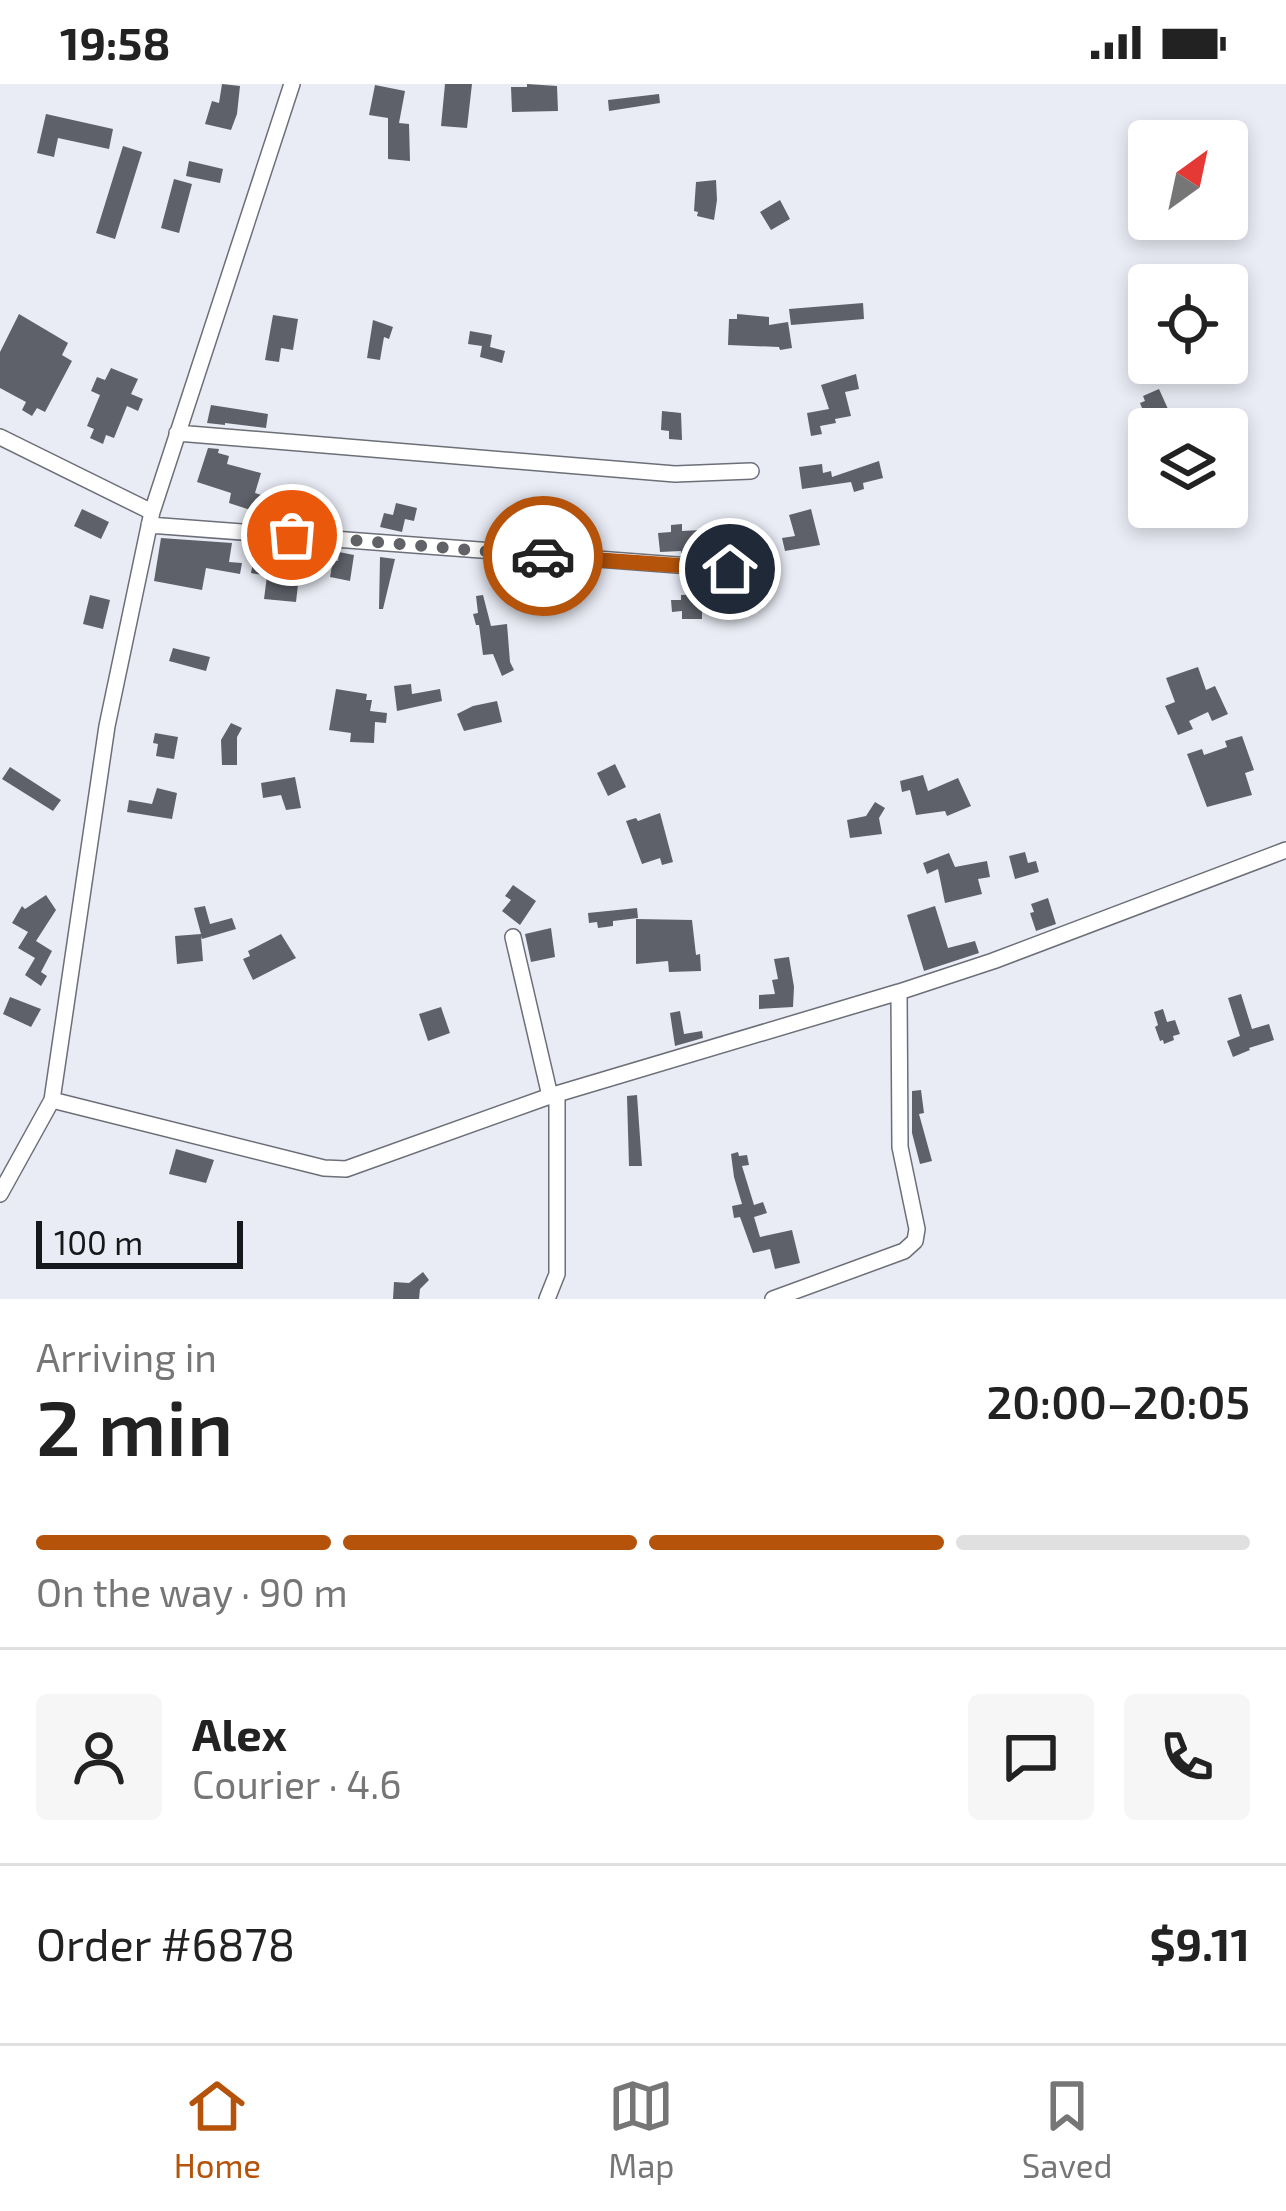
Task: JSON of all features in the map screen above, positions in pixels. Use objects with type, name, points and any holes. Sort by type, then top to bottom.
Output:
[{"type":"street","points":[[0,1194],[52,1100],[107,726],[150,519],[292,84]]},
{"type":"street","points":[[177,434],[675,474],[751,471]]},
{"type":"street","points":[[0,437],[150,519],[730,569]]},
{"type":"street","points":[[52,1100],[324,1168],[346,1169],[554,1095],[899,992],[1286,850]]},
{"type":"street","points":[[513,937],[554,1095],[557,1274],[547,1299]]},
{"type":"street","points":[[772,1299],[904,1251],[915,1241],[898,1120],[899,992]]},
{"type":"building","points":[[222,84],[240,86],[231,130],[205,124],[212,101],[219,103]]},
{"type":"building","points":[[445,84],[472,84],[467,128],[441,126]]},
{"type":"building","points":[[375,85],[405,91],[399,123],[409,124],[410,161],[388,159],[388,118],[369,115]]},
{"type":"building","points":[[557,86],[558,111],[512,112],[511,87]]},
{"type":"building","points":[[659,94],[660,103],[609,111],[608,100]]},
{"type":"building","points":[[46,114],[113,129],[109,149],[58,138],[54,157],[37,153]]},
{"type":"building","points":[[123,146],[142,152],[115,239],[96,233]]},
{"type":"building","points":[[189,161],[223,169],[220,183],[186,176]]},
{"type":"building","points":[[174,179],[192,184],[179,233],[161,228]]},
{"type":"building","points":[[716,180],[714,220],[697,216],[696,182]]},
{"type":"building","points":[[780,200],[790,219],[771,230],[760,212]]},
{"type":"building","points":[[863,303],[864,319],[791,325],[789,309]]},
{"type":"building","points":[[19,314],[68,343],[62,355],[72,361],[45,412],[37,408],[32,416],[22,410],[26,402],[0,388],[0,352]]},
{"type":"building","points":[[737,314],[769,317],[769,325],[788,322],[792,348],[728,345],[729,319],[737,319]]},
{"type":"building","points":[[273,315],[298,319],[293,350],[281,348],[279,362],[265,360]]},
{"type":"building","points":[[373,320],[393,327],[389,339],[384,337],[380,360],[367,358]]},
{"type":"building","points":[[470,331],[492,335],[490,347],[505,351],[502,363],[480,357],[482,346],[468,344]]},
{"type":"building","points":[[111,368],[138,379],[131,394],[143,399],[138,411],[127,406],[114,438],[106,435],[103,444],[90,438],[94,429],[87,426],[100,395],[91,391],[97,377],[105,380]]},
{"type":"building","points":[[856,374],[859,389],[845,392],[851,416],[820,426],[822,434],[811,436],[807,413],[829,409],[821,385]]},
{"type":"building","points":[[1159,389],[1168,408],[1142,408],[1143,396]]},
{"type":"building","points":[[211,405],[268,414],[266,428],[207,423]]},
{"type":"building","points":[[662,411],[681,413],[682,440],[669,439],[669,431],[661,430]]},
{"type":"building","points":[[208,448],[229,456],[227,464],[261,473],[255,493],[277,500],[272,517],[229,503],[231,493],[197,482]]},
{"type":"building","points":[[879,461],[883,478],[863,483],[864,489],[854,492],[851,482],[802,489],[799,467],[822,464],[823,473],[831,471],[832,477]]},
{"type":"building","points":[[396,503],[417,508],[414,521],[405,519],[402,532],[380,527],[384,513],[393,515]]},
{"type":"building","points":[[533,504],[554,510],[554,527],[524,526],[525,510],[533,510]]},
{"type":"building","points":[[82,509],[109,522],[101,539],[74,526]]},
{"type":"building","points":[[811,509],[820,545],[785,551],[782,538],[795,536],[789,515]]},
{"type":"building","points":[[682,524],[682,531],[701,530],[704,555],[660,552],[658,533],[671,532],[671,525]]},
{"type":"building","points":[[161,538],[232,543],[229,562],[242,563],[240,574],[206,568],[202,590],[154,581]]},
{"type":"building","points":[[269,549],[301,558],[296,602],[264,599],[267,576],[251,573],[254,558],[267,561]]},
{"type":"building","points":[[339,552],[354,555],[350,581],[330,577]]},
{"type":"building","points":[[380,557],[395,559],[383,609],[379,609]]},
{"type":"building","points":[[706,579],[718,580],[718,594],[730,595],[729,611],[702,612],[702,619],[682,619],[682,611],[672,612],[671,600],[706,594]]},
{"type":"building","points":[[90,595],[110,600],[103,629],[83,624]]},
{"type":"building","points":[[483,595],[491,626],[507,624],[514,670],[502,676],[493,654],[483,655],[473,614],[478,613],[476,596]]},
{"type":"building","points":[[173,648],[210,657],[206,671],[169,661]]},
{"type":"building","points":[[1198,667],[1206,690],[1215,686],[1228,714],[1212,721],[1208,712],[1189,721],[1193,729],[1178,735],[1165,706],[1175,702],[1166,678]]},
{"type":"building","points":[[411,684],[412,694],[440,689],[442,701],[397,711],[394,686]]},
{"type":"building","points":[[336,689],[367,694],[366,700],[372,700],[370,711],[387,713],[386,723],[375,722],[374,743],[350,742],[351,733],[329,730]]},
{"type":"building","points":[[497,701],[502,722],[464,731],[457,714]]},
{"type":"building","points":[[231,723],[242,728],[237,737],[237,765],[222,765],[221,740]]},
{"type":"building","points":[[155,733],[178,737],[174,759],[156,756]]},
{"type":"building","points":[[1242,736],[1254,770],[1245,773],[1252,795],[1207,807],[1187,754],[1202,749],[1204,755]]},
{"type":"building","points":[[615,764],[626,787],[608,796],[597,773]]},
{"type":"building","points":[[10,767],[61,800],[53,811],[2,779]]},
{"type":"building","points":[[923,775],[928,791],[958,778],[971,806],[947,816],[945,811],[916,815],[910,790],[902,792],[900,781]]},
{"type":"building","points":[[295,777],[301,808],[286,810],[281,795],[263,798],[261,783]]},
{"type":"building","points":[[157,788],[177,793],[172,819],[127,812],[129,800],[152,804]]},
{"type":"building","points":[[875,802],[885,808],[879,818],[882,834],[850,838],[847,820],[866,816]]},
{"type":"building","points":[[660,813],[673,862],[662,865],[660,858],[642,864],[626,821]]},
{"type":"building","points":[[1025,852],[1028,863],[1036,861],[1039,872],[1015,879],[1009,856]]},
{"type":"building","points":[[949,853],[955,867],[987,861],[990,877],[978,879],[982,894],[945,903],[938,869],[927,874],[923,863]]},
{"type":"building","points":[[513,885],[536,901],[520,925],[502,911],[511,900],[505,896]]},
{"type":"building","points":[[46,895],[56,910],[36,941],[52,951],[41,972],[47,976],[41,986],[25,975],[35,958],[18,948],[28,932],[12,923],[22,906],[25,909]]},
{"type":"building","points":[[1048,898],[1056,924],[1036,931],[1031,904]]},
{"type":"building","points":[[205,906],[210,924],[232,918],[236,929],[201,936],[203,961],[177,964],[175,936],[201,934],[194,908]]},
{"type":"building","points":[[935,906],[948,948],[975,941],[979,953],[924,971],[907,915]]},
{"type":"building","points":[[637,908],[638,918],[613,921],[613,926],[598,928],[597,922],[589,923],[588,913]]},
{"type":"building","points":[[636,919],[692,920],[701,971],[669,972],[668,961],[636,964]]},
{"type":"building","points":[[551,928],[555,957],[531,962],[525,934]]},
{"type":"building","points":[[281,934],[296,958],[253,980],[243,959],[250,956],[248,951]]},
{"type":"building","points":[[789,957],[793,1007],[759,1009],[759,995],[775,994],[774,959]]},
{"type":"building","points":[[1241,994],[1252,1029],[1269,1024],[1274,1040],[1233,1057],[1227,1041],[1240,1036],[1228,998]]},
{"type":"building","points":[[10,997],[41,1009],[31,1027],[3,1014]]},
{"type":"building","points":[[441,1007],[450,1033],[428,1041],[419,1014]]},
{"type":"building","points":[[1163,1009],[1167,1022],[1175,1020],[1180,1034],[1164,1044],[1154,1012]]},
{"type":"building","points":[[680,1011],[684,1034],[702,1031],[703,1038],[675,1046],[670,1013]]},
{"type":"building","points":[[921,1090],[924,1113],[919,1114],[932,1161],[920,1164],[912,1133],[912,1091]]},
{"type":"building","points":[[637,1095],[642,1166],[629,1166],[627,1096]]},
{"type":"building","points":[[176,1149],[214,1160],[206,1183],[169,1174]]},
{"type":"building","points":[[731,1154],[747,1155],[749,1165],[742,1166],[754,1205],[763,1202],[767,1213],[754,1217],[760,1237],[792,1230],[800,1263],[775,1269],[770,1249],[753,1253],[732,1206],[742,1204]]},
{"type":"building","points":[[423,1272],[429,1280],[420,1289],[419,1299],[393,1299],[394,1282],[409,1283]]},
{"type":"way so far","points":[[292,535],[543,556]]},
{"type":"route","points":[[543,556],[730,569]]}]
